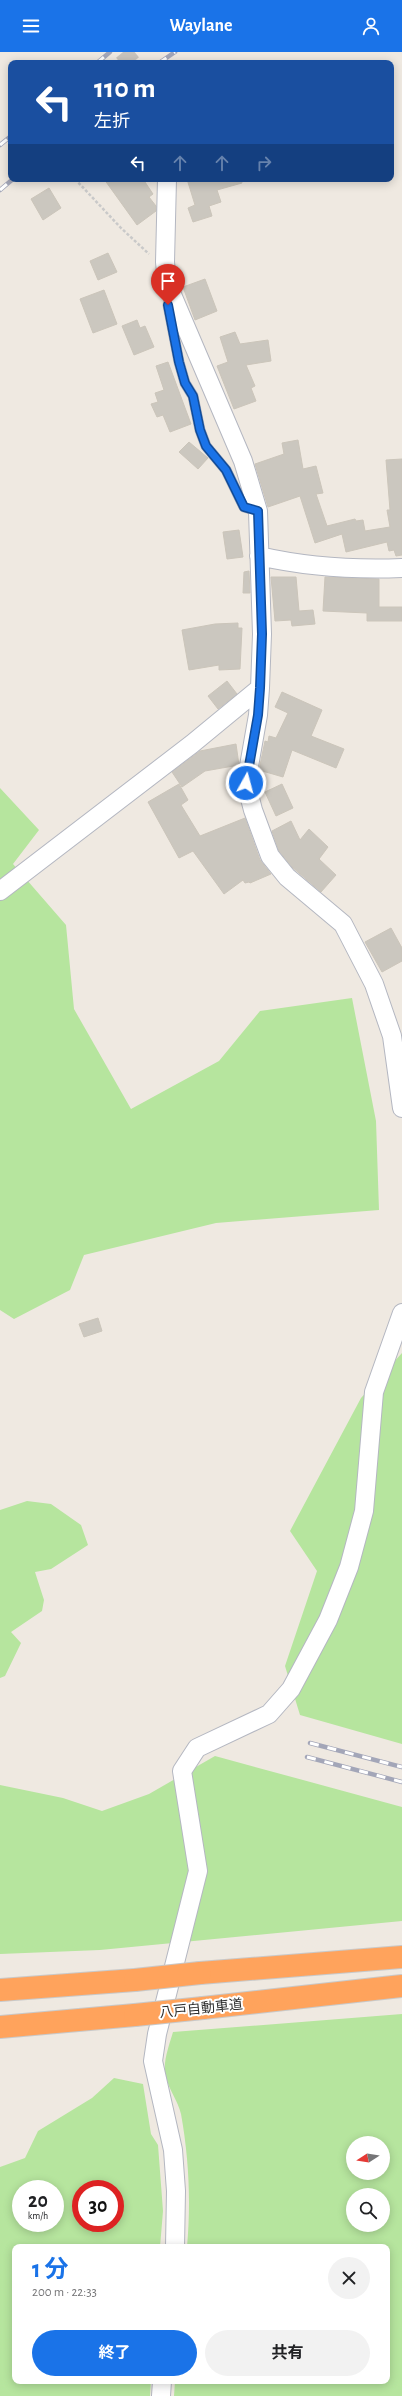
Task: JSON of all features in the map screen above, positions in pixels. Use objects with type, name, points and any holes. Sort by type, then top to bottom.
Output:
[{"type":"highway","points":[[0,1990],[402,1957]]},
{"type":"highway","name":"八戸自動車道","points":[[0,2027],[135,2015],[402,1986]]},
{"type":"street","points":[[167,182],[165,262],[167,283],[243,461],[258,511],[262,634],[260,688],[258,715],[246,783],[253,810],[270,856],[287,877],[343,924],[374,984],[392,1036],[402,1108]]},
{"type":"street","points":[[259,556],[292,564],[331,569],[402,568]]},
{"type":"street","points":[[0,891],[192,744],[260,688]]},
{"type":"street","points":[[174,2244],[176,2191],[173,2150],[153,2061],[157,2034],[198,1871],[182,1771],[198,1748],[270,1714],[291,1689],[328,1620],[349,1567],[364,1511],[374,1392],[402,1313]]},
{"type":"street","points":[[161,2396],[162,2384]]},
{"type":"lane","points":[[171,294],[168,305],[179,362],[185,383],[193,396],[200,430],[206,446],[226,470],[244,507],[258,511]]},
{"type":"path","points":[[78,182],[146,253],[165,262]]},
{"type":"green space","points":[[0,788],[39,830],[13,864],[66,925],[74,1009],[131,1109],[219,1061],[260,1011],[352,998],[376,1121],[379,1210],[216,1223],[84,1255],[70,1290],[14,1319],[0,1310]]},
{"type":"green space","points":[[402,1353],[402,1744],[300,1715],[285,1666],[317,1571],[290,1531],[361,1398]]},
{"type":"green space","points":[[27,1501],[51,1504],[81,1525],[88,1545],[51,1569],[35,1572],[44,1600],[42,1611],[11,1632],[21,1643],[5,1676],[0,1678],[0,1510]]},
{"type":"green space","points":[[215,1756],[402,1807],[402,1921],[100,1950],[0,1954],[0,1785],[63,1798],[102,1811],[149,1794]]},
{"type":"green space","points":[[402,2014],[402,2396],[174,2396],[175,2384],[390,2384],[390,2244],[187,2244],[189,2197],[186,2147],[181,2114],[167,2082],[165,2066],[166,2054],[173,2032]]},
{"type":"green space","points":[[114,2078],[143,2084],[151,2134],[158,2145],[163,2211],[160,2244],[12,2244],[12,2384],[151,2384],[150,2396],[0,2396],[0,2167],[25,2158],[38,2131],[92,2098]]},
{"type":"building","points":[[106,182],[145,182],[153,194],[149,197],[156,206],[156,211],[137,225]]},
{"type":"building","points":[[188,182],[242,182],[217,190],[221,202],[209,206],[212,216],[193,222],[188,208],[195,205]]},
{"type":"building","points":[[49,188],[61,208],[43,220],[31,199]]},
{"type":"building","points":[[108,253],[117,272],[98,280],[90,261]]},
{"type":"building","points":[[205,279],[217,311],[195,320],[183,287]]},
{"type":"building","points":[[104,290],[117,324],[93,333],[80,299]]},
{"type":"building","points":[[137,320],[140,328],[145,326],[154,347],[134,355],[122,326]]},
{"type":"building","points":[[235,332],[240,344],[268,340],[271,361],[246,365],[255,386],[251,388],[256,401],[234,409],[217,366],[228,362],[220,337]]},
{"type":"building","points":[[168,362],[191,424],[170,432],[163,415],[157,417],[151,404],[158,402],[155,393],[164,390],[156,366]]},
{"type":"building","points":[[298,440],[303,469],[316,466],[323,493],[316,494],[327,526],[355,519],[356,521],[363,520],[365,531],[390,527],[387,510],[390,510],[386,460],[402,459],[402,555],[396,556],[394,550],[389,551],[387,542],[346,552],[342,534],[315,543],[300,496],[268,507],[255,464],[284,454],[282,443]]},
{"type":"building","points":[[189,442],[208,458],[198,469],[179,452]]},
{"type":"building","points":[[239,530],[243,557],[227,559],[223,532]]},
{"type":"building","points":[[249,571],[250,593],[243,593],[244,572]]},
{"type":"building","points":[[271,577],[296,577],[299,611],[313,610],[315,624],[292,626],[291,620],[275,621]]},
{"type":"building","points":[[325,577],[379,579],[379,607],[402,607],[402,621],[367,621],[367,613],[323,611]]},
{"type":"building","points":[[238,623],[238,628],[242,628],[240,669],[219,670],[219,665],[189,670],[182,630],[215,624]]},
{"type":"building","points":[[227,681],[237,694],[218,709],[208,696]]},
{"type":"building","points":[[282,692],[322,710],[311,736],[344,749],[336,768],[292,750],[283,777],[259,770],[265,741],[268,742],[269,736],[276,738],[288,713],[275,707]]},
{"type":"building","points":[[236,744],[239,765],[205,771],[182,787],[172,772],[200,751]]},
{"type":"building","points":[[179,784],[188,800],[181,805],[200,836],[245,818],[260,860],[271,874],[250,883],[245,883],[243,880],[224,894],[193,851],[179,858],[148,802]]},
{"type":"building","points":[[282,784],[293,808],[276,816],[265,792]]},
{"type":"building","points":[[291,821],[300,840],[309,829],[328,847],[319,859],[336,875],[321,892],[292,867],[279,851],[272,831]]},
{"type":"building","points":[[391,928],[402,948],[402,961],[382,972],[365,942]]},
{"type":"building","points":[[98,1318],[102,1331],[84,1337],[79,1324]]},
{"type":"tunnel","points":[[123,52],[130,60]]},
{"type":"railway","points":[[101,60],[110,52]]},
{"type":"railway","points":[[163,60],[175,52]]},
{"type":"railway","points":[[0,145],[8,138]]},
{"type":"railway","points":[[0,190],[9,182]]},
{"type":"railway","points":[[310,1743],[402,1767]]},
{"type":"railway","points":[[307,1757],[402,1782]]},
{"type":"route","points":[[168,305],[179,362],[185,383],[193,396],[200,430],[206,446],[226,470],[244,507],[258,511],[262,634],[259,667],[260,688],[258,715],[250,752],[246,783]]}]
